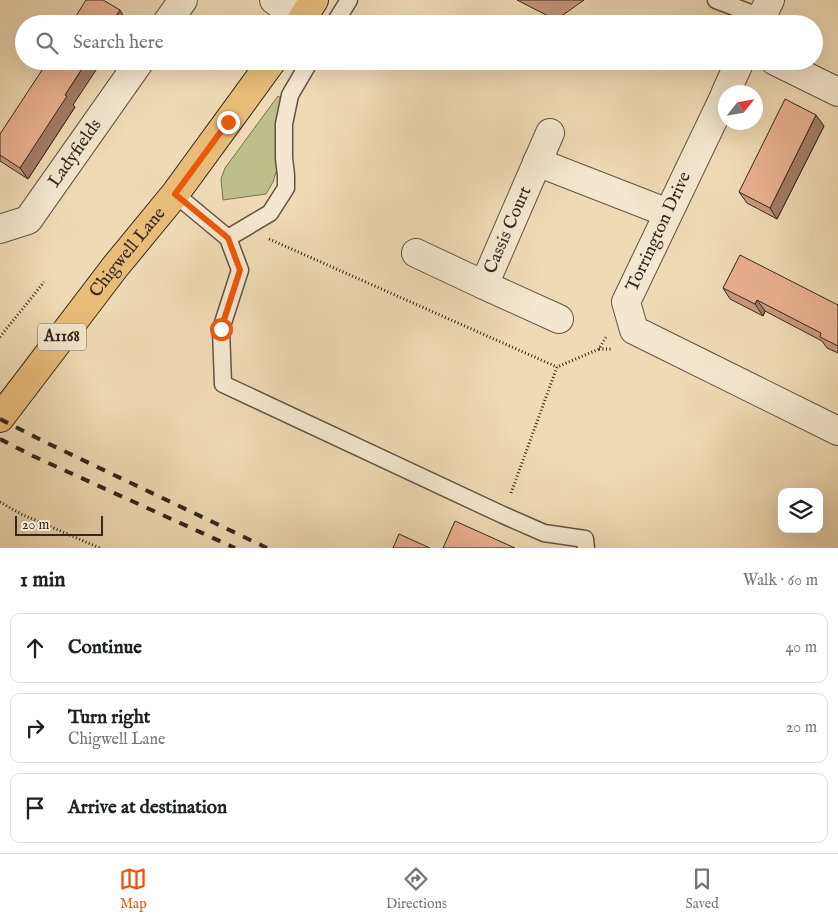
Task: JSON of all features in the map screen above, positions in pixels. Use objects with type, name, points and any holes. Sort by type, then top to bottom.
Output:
[{"type":"main road","name":"Chigwell Lane","points":[[0,418],[110,272],[175,194],[265,70]]},
{"type":"street","points":[[172,15],[183,0]]},
{"type":"street","points":[[274,0],[305,14]]},
{"type":"street","name":"Ladyfields","points":[[0,229],[28,220],[134,70]]},
{"type":"street","name":"Torrington Drive","points":[[730,85],[736,70]]},
{"type":"street","points":[[793,70],[838,92]]},
{"type":"street","name":"Torrington Drive","points":[[718,110],[626,302],[634,330],[838,431]]},
{"type":"street","name":"Cassis Court","points":[[416,253],[484,285],[550,133]]},
{"type":"street","points":[[537,162],[668,213]]},
{"type":"street","points":[[484,285],[559,318]]},
{"type":"lane","points":[[340,15],[349,0]]},
{"type":"lane","points":[[716,0],[763,14]]},
{"type":"lane","points":[[228,238],[270,213],[286,188],[284,124],[290,95],[305,70]]},
{"type":"lane","points":[[175,194],[228,238],[240,270],[221,329],[223,384],[346,436],[503,515],[544,533],[585,539],[586,548]]},
{"type":"path","points":[[228,238],[257,234],[556,367],[599,349],[626,302]]},
{"type":"path","points":[[0,337],[44,282]]},
{"type":"path","points":[[503,515],[556,367]]},
{"type":"path","points":[[0,502],[21,514],[100,548]]},
{"type":"green space","points":[[278,96],[284,100],[277,133],[277,169],[273,182],[266,194],[223,200],[221,179],[225,168]]},
{"type":"building","points":[[86,0],[103,0],[120,10],[117,15],[77,15]]},
{"type":"building","points":[[42,70],[81,70],[65,95],[67,96],[20,168],[0,155],[0,134]]},
{"type":"building","points":[[785,99],[816,115],[770,208],[739,192]]},
{"type":"building","points":[[740,255],[838,305],[838,346],[820,337],[821,333],[757,300],[755,304],[723,288]]},
{"type":"building","points":[[455,521],[515,548],[443,548]]},
{"type":"building","points":[[399,534],[430,548],[393,548]]},
{"type":"railway","points":[[0,419],[267,548]]},
{"type":"railway","points":[[0,439],[33,456],[235,548]]},
{"type":"route","points":[[221,329],[240,270],[228,238],[175,194],[228,122]]}]
